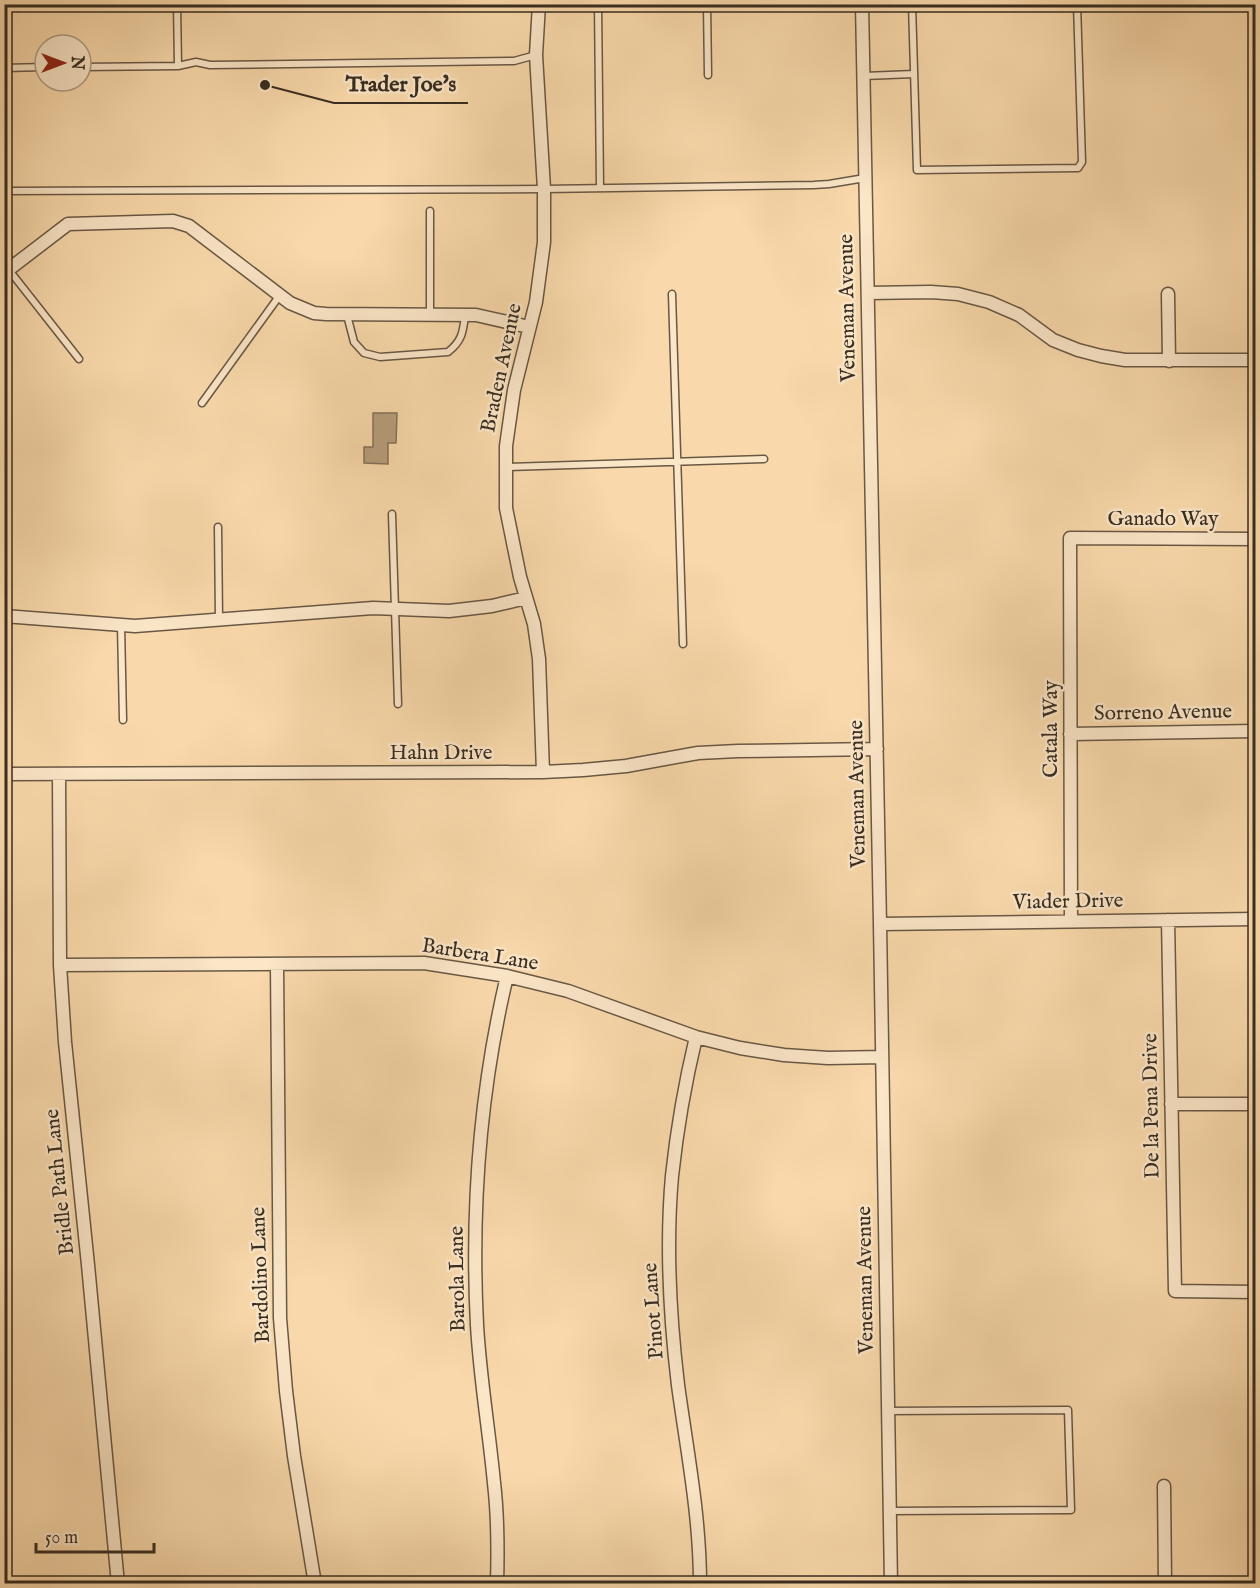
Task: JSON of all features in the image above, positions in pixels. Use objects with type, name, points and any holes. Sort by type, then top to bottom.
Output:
[{"type":"street","name":"Braden Avenue","points":[[539,4],[536,55],[544,189],[544,242],[536,302],[514,390],[506,446],[506,508],[520,577],[534,624],[539,659],[543,772]]},
{"type":"street","name":"Veneman Avenue","points":[[862,4],[891,1584]]},
{"type":"street","points":[[7,272],[68,224],[173,221],[189,226],[290,303],[314,313],[476,315],[530,327]]},
{"type":"street","points":[[868,293],[958,294],[989,302],[1019,315],[1053,340],[1101,356],[1125,360],[1256,360]]},
{"type":"street","points":[[1168,294],[1169,361]]},
{"type":"street","name":"Ganado Way","points":[[1070,537],[1256,539]]},
{"type":"street","name":"Catala Way","points":[[1070,537],[1071,921]]},
{"type":"street","points":[[4,616],[135,626],[373,608],[449,611],[492,606],[526,598]]},
{"type":"street","name":"Sorreno Avenue","points":[[1070,734],[1256,731]]},
{"type":"street","name":"Hahn Drive","points":[[4,774],[543,772],[626,766],[708,753],[877,749]]},
{"type":"street","name":"Bridle Path Lane","points":[[59,775],[60,964],[65,1042],[118,1584]]},
{"type":"street","name":"Viader Drive","points":[[880,924],[1256,919]]},
{"type":"street","name":"De la Pena Drive","points":[[1168,920],[1175,1292],[1256,1292]]},
{"type":"street","name":"Barbera Lane","points":[[60,964],[424,963],[507,976],[568,992],[696,1037],[740,1048],[784,1055],[828,1058],[882,1057]]},
{"type":"street","name":"Bardolino Lane","points":[[277,964],[280,1318],[294,1456],[315,1584]]},
{"type":"street","name":"Barola Lane","points":[[497,1584],[498,1542],[495,1484],[483,1400],[477,1326],[475,1252],[482,1123],[489,1065],[507,976]]},
{"type":"street","name":"Pinot Lane","points":[[696,1037],[679,1122],[672,1178],[669,1250],[678,1385],[698,1521],[700,1584]]},
{"type":"street","points":[[1171,1104],[1256,1104]]},
{"type":"street","points":[[1164,1486],[1165,1584]]},
{"type":"lane","points":[[177,4],[178,66]]},
{"type":"lane","points":[[598,4],[600,188]]},
{"type":"lane","points":[[707,4],[708,75]]},
{"type":"lane","points":[[912,4],[917,170],[1078,168],[1082,162],[1077,4]]},
{"type":"lane","points":[[93,67],[178,66],[196,62],[210,65],[514,62],[536,55]]},
{"type":"lane","points":[[4,68],[33,67]]},
{"type":"lane","points":[[863,76],[914,74]]},
{"type":"lane","points":[[4,191],[544,189],[814,185],[865,178]]},
{"type":"lane","points":[[430,211],[430,315]]},
{"type":"lane","points":[[7,272],[79,359]]},
{"type":"lane","points":[[672,294],[683,644]]},
{"type":"lane","points":[[202,403],[280,295]]},
{"type":"lane","points":[[347,314],[354,342],[364,353],[380,357],[448,352],[456,345],[463,332],[465,315]]},
{"type":"lane","points":[[506,467],[764,459]]},
{"type":"lane","points":[[392,514],[398,704]]},
{"type":"lane","points":[[218,528],[219,619]]},
{"type":"lane","points":[[121,625],[123,720]]},
{"type":"lane","points":[[888,1410],[1068,1410],[1071,1510],[890,1511]]},
{"type":"shaded area","points":[[373,413],[397,413],[396,443],[388,443],[388,464],[364,463],[364,447],[373,447]]},
{"type":"place","name":"Trader Joe's","points":[[265,85]]}]
